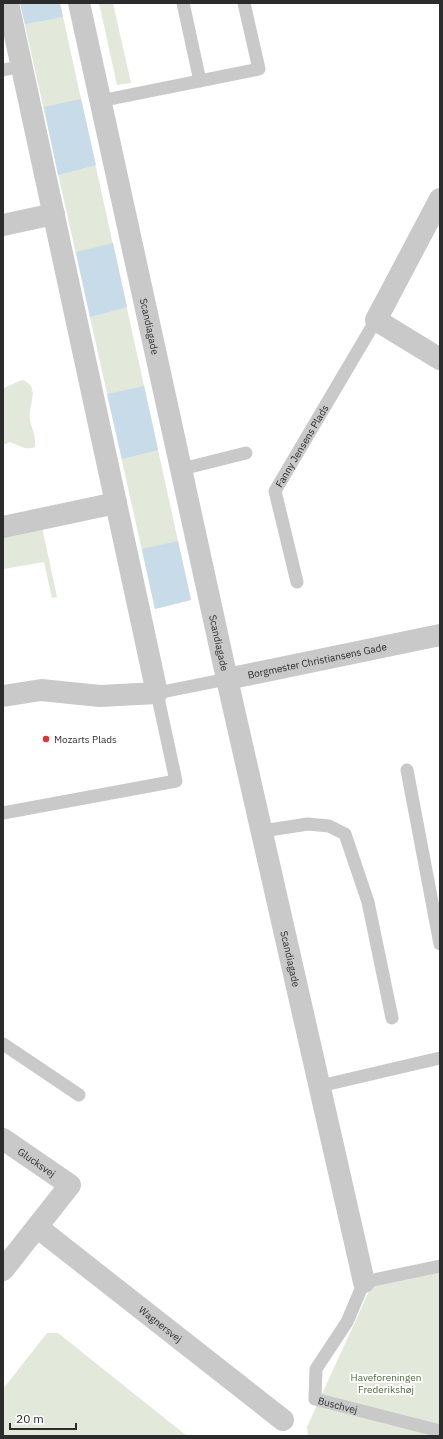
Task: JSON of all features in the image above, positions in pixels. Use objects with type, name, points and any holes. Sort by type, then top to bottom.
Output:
[{"type":"street","points":[[8,3],[12,68],[54,214],[157,693]]},
{"type":"street","name":"Scandiagade","points":[[79,3],[228,679],[364,1282]]},
{"type":"street","points":[[440,200],[376,320],[440,359]]},
{"type":"street","points":[[3,225],[54,214]]},
{"type":"street","points":[[3,527],[116,503]]},
{"type":"street","name":"Borgmester Christiansens Gade","points":[[228,679],[440,635]]},
{"type":"street","name":"Borgmester Christiansens Gade","points":[[3,696],[41,690],[100,696],[157,693]]},
{"type":"street","name":"Glucksvej","points":[[3,1139],[70,1185],[37,1228]]},
{"type":"street","points":[[3,1270],[37,1228]]},
{"type":"street","name":"Wagnersvej","points":[[37,1228],[283,1420]]},
{"type":"lane","points":[[183,3],[200,81]]},
{"type":"lane","points":[[100,101],[259,68],[244,3]]},
{"type":"lane","name":"Fanny Jensens Plads","points":[[297,582],[275,491],[376,320]]},
{"type":"lane","points":[[182,468],[246,453]]},
{"type":"lane","name":"Borgmester Christiansens Gade","points":[[157,693],[228,679]]},
{"type":"lane","points":[[3,814],[176,780],[157,693]]},
{"type":"lane","points":[[407,770],[440,944]]},
{"type":"lane","points":[[262,831],[308,824],[329,826],[345,834],[368,902],[392,1018]]},
{"type":"lane","points":[[3,1044],[79,1095]]},
{"type":"lane","points":[[320,1086],[440,1058]]},
{"type":"lane","points":[[364,1282],[440,1266]]},
{"type":"lane","name":"Buschvej","points":[[364,1282],[347,1322],[316,1369],[315,1399],[440,1431]]},
{"type":"green space","points":[[20,3],[60,3],[191,600],[155,609]]},
{"type":"green space","points":[[99,3],[113,3],[131,83],[117,85]]},
{"type":"green space","points":[[24,380],[31,386],[33,392],[30,416],[35,447],[32,448],[26,448],[10,442],[3,445],[3,388],[18,381]]},
{"type":"green space","points":[[42,527],[57,597],[52,598],[44,562],[3,569],[3,536]]},
{"type":"green space","name":"Haveforeningen Frederikshøj","points":[[440,1267],[440,1436],[308,1436],[307,1427],[375,1278]]},
{"type":"green space","points":[[47,1333],[58,1333],[187,1436],[3,1436],[3,1389]]},
{"type":"water","points":[[20,3],[60,3],[63,17],[25,24]]},
{"type":"water","points":[[81,99],[96,165],[58,175],[44,107]]},
{"type":"water","points":[[113,243],[127,307],[90,317],[76,252]]},
{"type":"water","points":[[144,386],[158,450],[122,459],[107,394]]},
{"type":"water","points":[[178,541],[191,600],[155,609],[142,549]]},
{"type":"place","name":"Mozarts Plads","points":[[46,739]]}]
